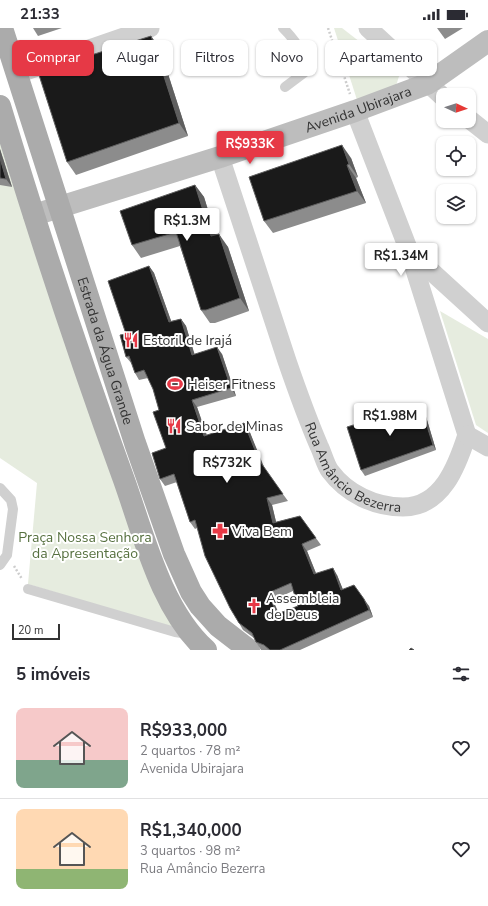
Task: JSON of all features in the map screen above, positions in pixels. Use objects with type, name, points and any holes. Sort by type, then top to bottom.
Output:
[{"type":"main road","name":"Estrada da Água Grande","points":[[2,28],[12,59]]},
{"type":"main road","name":"Estrada da Água Grande","points":[[18,76],[135,443],[174,554],[191,592],[200,606],[218,626],[249,650]]},
{"type":"main road","name":"Estrada da Água Grande","points":[[0,106],[97,407],[162,586],[191,634],[206,650]]},
{"type":"street","points":[[94,47],[150,28]]},
{"type":"street","points":[[368,28],[435,91]]},
{"type":"street","name":"Avenida Ubirajara","points":[[34,215],[220,157],[355,111],[435,91],[488,41]]},
{"type":"street","points":[[355,111],[409,251],[467,435],[488,447]]},
{"type":"street","points":[[476,125],[488,134]]},
{"type":"street","name":"Rua Amâncio Bezerra","points":[[220,157],[304,412],[330,471],[350,491],[373,503],[390,507],[408,507],[432,498],[448,480],[458,461],[467,435]]},
{"type":"street","points":[[409,251],[488,323]]},
{"type":"lane","points":[[283,28],[294,40]]},
{"type":"lane","points":[[285,87],[300,76]]},
{"type":"lane","points":[[0,488],[11,500],[13,509],[7,555],[0,565]]},
{"type":"lane","points":[[28,588],[174,632],[191,634]]},
{"type":"path","points":[[328,28],[355,111]]},
{"type":"path","points":[[7,555],[28,588]]},
{"type":"green space","points":[[334,28],[342,28],[357,40],[338,40]]},
{"type":"green space","points":[[349,76],[399,76],[394,92],[358,103]]},
{"type":"green space","name":"Praça Nossa Senhora da Apresentação","points":[[0,117],[185,632],[28,584],[37,483],[0,458]]},
{"type":"green space","points":[[440,311],[488,339],[488,433],[476,425]]},
{"type":"building","points":[[151,36],[152,40],[138,40]]},
{"type":"building","points":[[102,52],[102,76],[164,76],[179,123],[67,162],[39,76],[94,76],[94,54]]},
{"type":"building","points":[[342,145],[349,164],[347,165],[357,191],[264,221],[249,177]]},
{"type":"building","points":[[0,158],[6,179],[0,178]]},
{"type":"building","points":[[195,185],[211,236],[219,234],[240,298],[206,310],[201,310],[176,232],[132,245],[120,211]]},
{"type":"building","points":[[149,266],[169,322],[181,319],[192,355],[217,347],[231,388],[192,400],[204,436],[244,423],[259,460],[283,494],[267,498],[273,523],[300,516],[316,538],[302,544],[314,574],[333,568],[341,590],[354,585],[364,599],[369,610],[280,650],[270,650],[264,645],[256,642],[252,633],[239,623],[230,608],[205,556],[195,520],[190,522],[174,474],[160,479],[152,453],[166,448],[153,412],[159,410],[153,389],[144,370],[135,373],[129,356],[126,357],[120,335],[126,334],[108,281]],"holes":[[[291,583],[298,606],[277,614],[268,593]]]},
{"type":"building","points":[[420,404],[433,445],[361,470],[347,427]]},
{"type":"place","name":"Estoril de Irajá","points":[[131,340]]},
{"type":"place","name":"Heiser Fitness","points":[[175,384]]},
{"type":"place","name":"Sabor de Minas","points":[[174,426]]},
{"type":"place","name":"Viva Bem","points":[[220,531]]},
{"type":"place","name":"Assembleia de Deus","points":[[254,606]]}]
